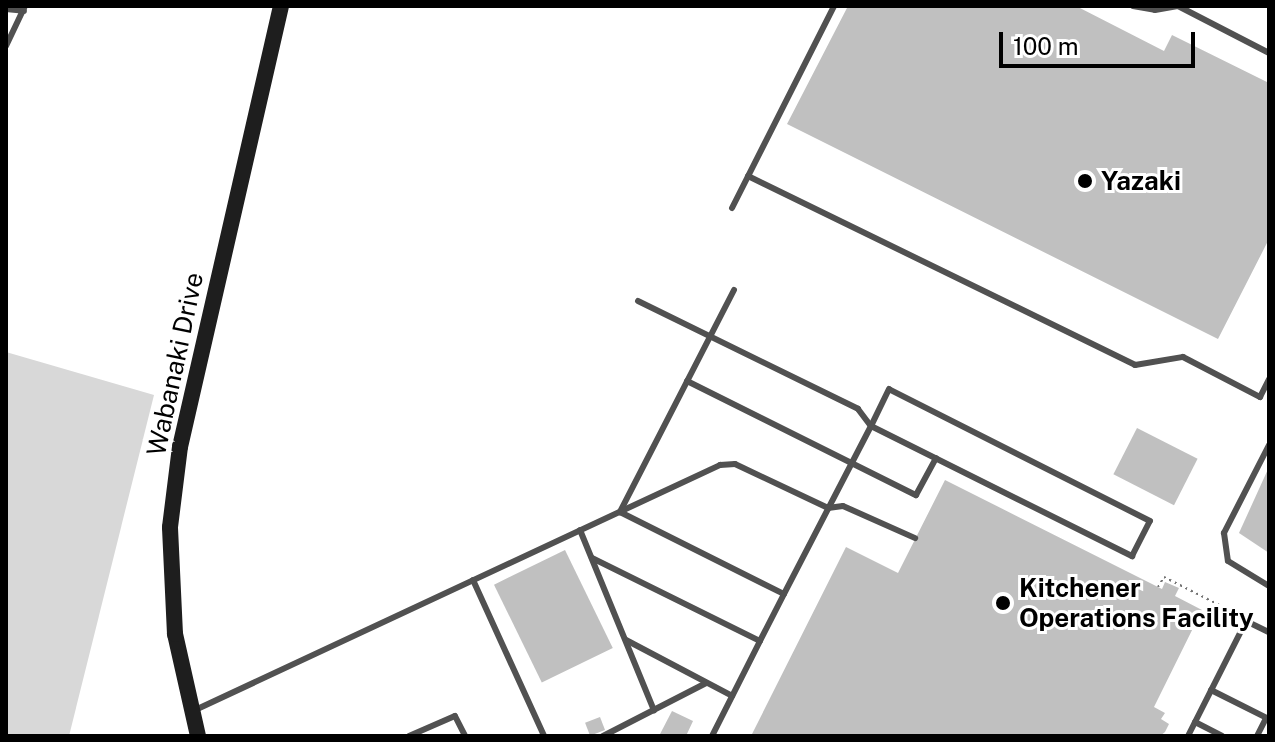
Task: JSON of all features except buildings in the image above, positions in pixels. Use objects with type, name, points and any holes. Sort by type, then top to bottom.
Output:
[{"type":"street","name":"Wabanaki Drive","points":[[198,736],[190,713],[175,634],[170,527],[180,447],[281,6]]},
{"type":"lane","points":[[732,208],[834,6]]},
{"type":"lane","points":[[1133,6],[1155,10],[1178,6],[1269,53]]},
{"type":"lane","points":[[6,9],[24,9],[6,46]]},
{"type":"lane","points":[[748,176],[1135,365],[1183,357],[1260,397],[1269,379]]},
{"type":"lane","points":[[620,512],[734,290]]},
{"type":"lane","points":[[638,301],[858,409],[871,426],[1132,556],[1150,521],[889,389],[871,426],[712,736]]},
{"type":"lane","points":[[687,381],[916,495],[936,458]]},
{"type":"lane","points":[[1269,445],[1224,533],[1228,561],[1269,586]]},
{"type":"lane","points":[[190,713],[720,465],[735,464],[828,508],[843,506],[915,538]]},
{"type":"lane","points":[[620,512],[784,594]]},
{"type":"lane","points":[[580,530],[654,710]]},
{"type":"lane","points":[[592,558],[760,641]]},
{"type":"lane","points":[[473,580],[544,736]]},
{"type":"lane","points":[[1188,736],[1246,621],[1269,632]]},
{"type":"lane","points":[[626,640],[732,696]]},
{"type":"lane","points":[[603,736],[706,683]]},
{"type":"lane","points":[[1211,690],[1268,719],[1257,736]]},
{"type":"lane","points":[[409,736],[455,716],[465,736]]},
{"type":"lane","points":[[1195,722],[1222,736]]},
{"type":"path","points":[[1160,586],[1164,577],[1235,612]]},
{"type":"shaded area","points":[[6,352],[154,395],[69,736],[6,736]]},
{"type":"place","name":"Yazaki","points":[[1085,181]]},
{"type":"place","name":"Kitchener Operations Facility","points":[[1003,603]]}]
